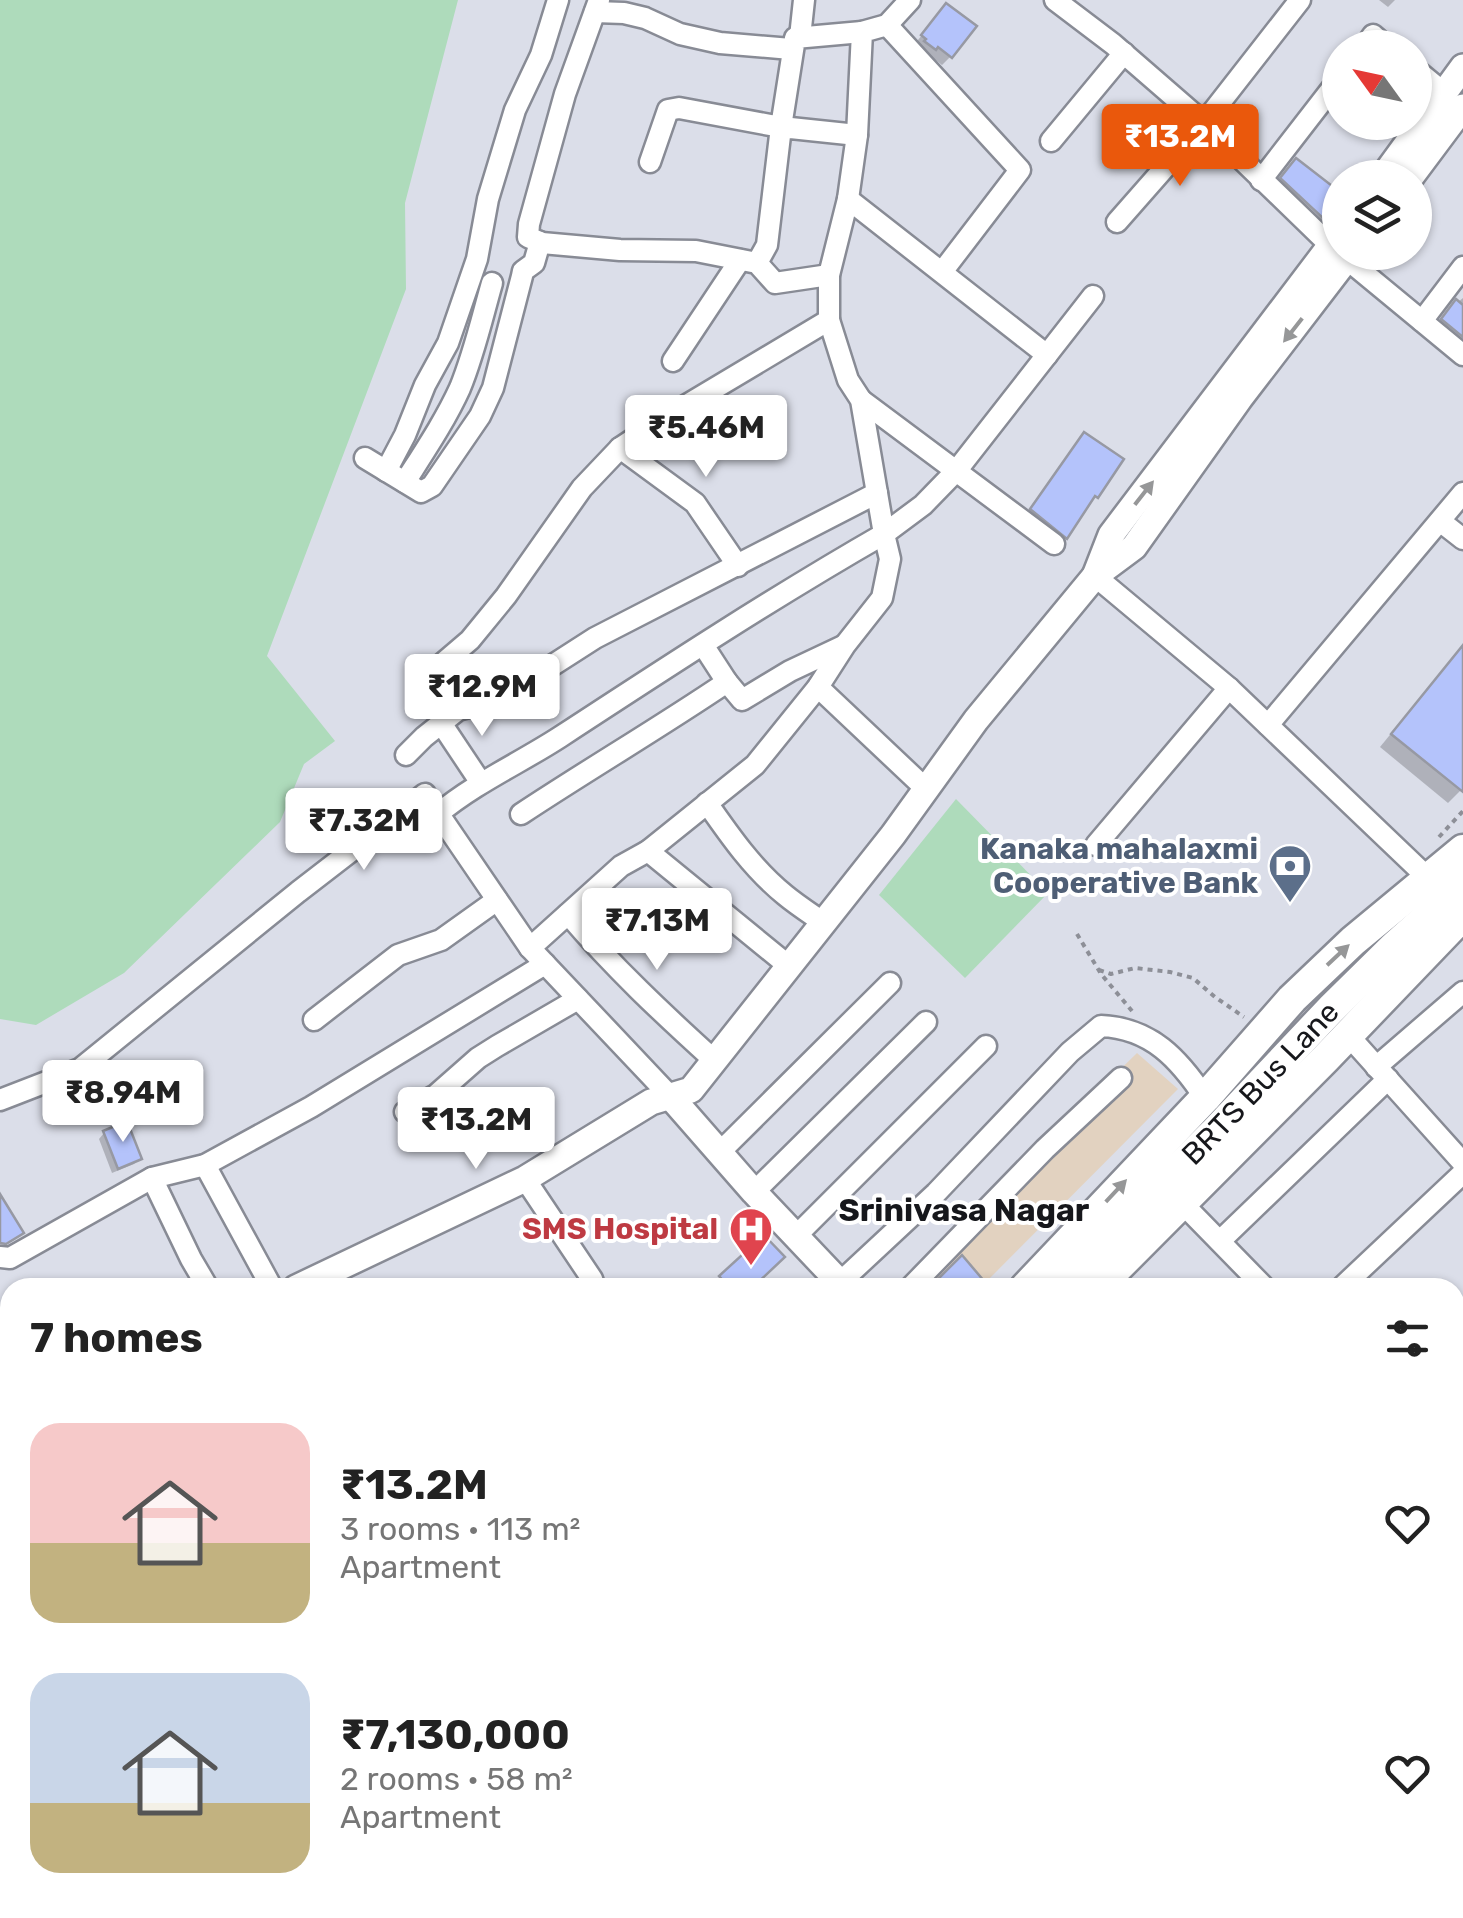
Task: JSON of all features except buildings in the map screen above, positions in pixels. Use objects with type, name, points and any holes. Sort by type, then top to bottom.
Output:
[{"type":"main road","points":[[1107,1278],[1348,1035],[1453,897],[1463,850]]},
{"type":"main road","points":[[1033,1278],[1204,1098],[1292,998],[1353,941],[1453,897]]},
{"type":"main road","name":"BRTS Bus Lane","points":[[1068,1278],[1356,984],[1453,897]]},
{"type":"street","points":[[386,471],[448,343],[477,259],[488,199],[515,110],[541,55],[558,0]]},
{"type":"street","points":[[673,361],[748,262],[766,245],[781,126],[804,0]]},
{"type":"street","points":[[829,275],[776,283],[748,262],[696,250],[620,250],[540,242],[528,237],[565,94],[597,6],[720,43],[796,43],[887,26],[910,0]]},
{"type":"street","points":[[1055,0],[1124,53],[1322,231]]},
{"type":"street","points":[[1118,222],[1204,123],[1300,0]]},
{"type":"street","points":[[887,26],[1020,170],[942,272]]},
{"type":"street","points":[[862,32],[858,135],[848,199],[829,275],[829,320],[848,380],[861,400],[1054,544]]},
{"type":"street","points":[[1052,141],[1124,53]]},
{"type":"street","points":[[1420,160],[1454,100],[1463,67]]},
{"type":"street","points":[[1432,83],[1454,100]]},
{"type":"street","points":[[1399,160],[1454,100]]},
{"type":"street","points":[[1261,180],[1322,101]]},
{"type":"street","points":[[650,162],[668,110],[679,108],[858,135]]},
{"type":"street","points":[[848,199],[1047,355]]},
{"type":"street","points":[[365,458],[421,492],[432,486],[480,416],[493,388],[524,271],[536,259],[540,242]]},
{"type":"street","points":[[1422,321],[1463,267]]},
{"type":"street","points":[[317,1278],[525,1179],[651,1102],[692,1090],[894,835],[976,720],[1095,576],[1134,547],[1327,270]]},
{"type":"street","points":[[1366,270],[1463,356]]},
{"type":"street","points":[[471,277],[518,291]]},
{"type":"street","points":[[405,482],[459,389],[492,283]]},
{"type":"street","points":[[438,814],[464,792],[529,757],[884,534],[923,505],[957,470],[1093,296]]},
{"type":"street","points":[[429,675],[470,640],[582,488],[620,448],[829,320]]},
{"type":"street","points":[[530,948],[621,866],[648,851],[756,765],[882,598],[890,559],[861,400]]},
{"type":"street","points":[[620,448],[695,503],[738,566]]},
{"type":"street","points":[[406,754],[458,710],[500,699],[594,638],[877,493]]},
{"type":"street","points":[[1268,725],[1463,493]]},
{"type":"street","points":[[1440,521],[1463,539]]},
{"type":"street","points":[[1095,576],[1229,688],[1453,897]]},
{"type":"street","points":[[703,645],[742,700],[845,645]]},
{"type":"street","points":[[521,814],[726,682]]},
{"type":"street","points":[[818,687],[926,790]]},
{"type":"street","points":[[1096,845],[1229,688]]},
{"type":"street","points":[[441,723],[481,783]]},
{"type":"street","points":[[0,1100],[80,1069],[425,794],[530,948],[721,1151],[833,1278]]},
{"type":"street","points":[[707,802],[757,869],[824,923]]},
{"type":"street","points":[[648,851],[790,966]]},
{"type":"street","points":[[314,1020],[398,955],[441,940],[497,900]]},
{"type":"street","points":[[568,914],[648,1000],[715,1061]]},
{"type":"street","points":[[0,1256],[10,1258],[152,1178],[204,1164],[311,1107],[545,964]]},
{"type":"street","points":[[721,1151],[890,984]]},
{"type":"street","points":[[1220,1241],[1463,992]]},
{"type":"street","points":[[406,1112],[436,1095],[478,1058],[578,999]]},
{"type":"street","points":[[754,1192],[926,1022]]},
{"type":"street","points":[[848,1278],[936,1193],[1086,1036],[1101,1026],[1124,1029],[1153,1040],[1185,1068],[1204,1098]]},
{"type":"street","points":[[1348,1035],[1461,1159],[1350,1278]]},
{"type":"street","points":[[796,1236],[986,1046]]},
{"type":"street","points":[[920,1278],[1045,1149],[1122,1078]]},
{"type":"street","points":[[204,1164],[267,1278]]},
{"type":"street","points":[[152,1178],[202,1278]]},
{"type":"street","points":[[525,1179],[591,1278]]},
{"type":"street","points":[[1182,1202],[1253,1278]]},
{"type":"path","points":[[1077,934],[1146,1037]]},
{"type":"path","points":[[1099,970],[1111,974],[1135,968],[1193,978],[1245,1017]]},
{"type":"shaded area","points":[[1137,1053],[1178,1089],[990,1278],[906,1278]]},
{"type":"green space","points":[[0,0],[458,0],[405,203],[406,289],[267,656],[335,741],[304,764],[280,822],[124,973],[36,1025],[0,1019]]},
{"type":"green space","points":[[956,799],[1048,893],[965,978],[879,895]]},
{"type":"place","name":"Kanaka mahalaxmi Cooperative Bank","points":[[1290,904]]},
{"type":"place","name":"SMS Hospital","points":[[751,1267]]},
{"type":"district","name":"Srinivasa Nagar","points":[[964,1210]]}]
